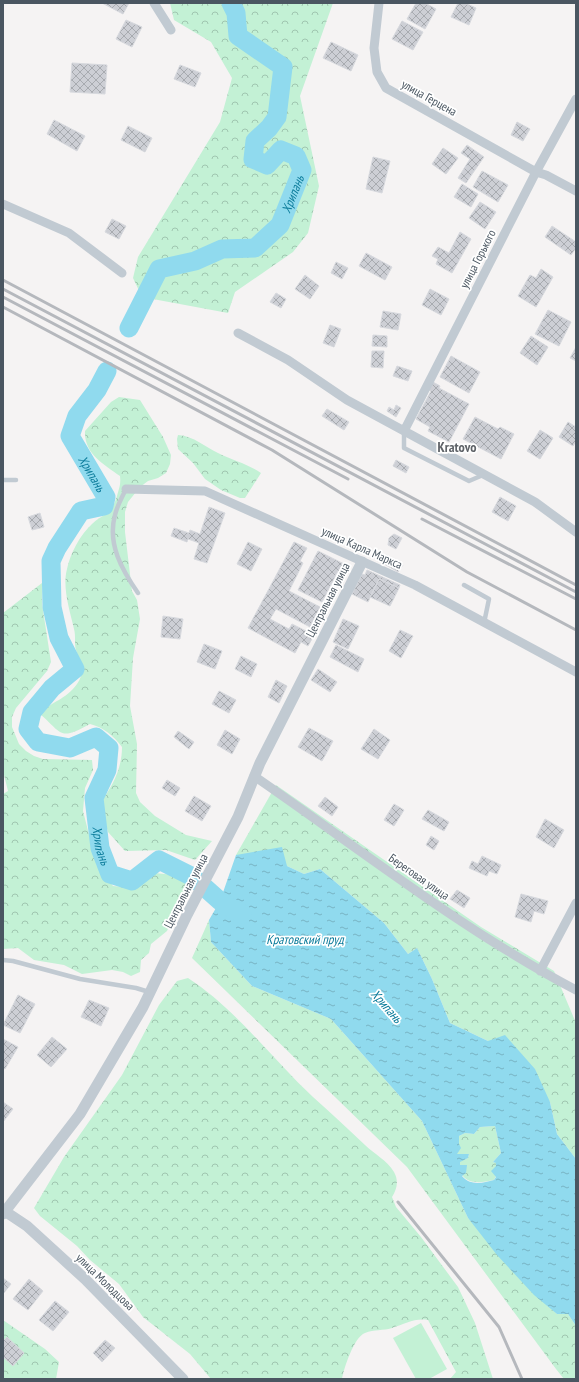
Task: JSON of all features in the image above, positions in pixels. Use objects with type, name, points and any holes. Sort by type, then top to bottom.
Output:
[{"type":"street","points":[[154,3],[171,30]]},
{"type":"street","name":"улица Герцена","points":[[379,3],[374,48],[377,72],[386,88],[536,172],[546,175],[576,191]]},
{"type":"street","name":"улица Горького","points":[[404,431],[536,172],[576,99]]},
{"type":"street","points":[[3,204],[69,233],[122,273]]},
{"type":"street","points":[[238,333],[288,360],[347,400],[535,502],[576,532]]},
{"type":"street","name":"улица Карла Маркса","points":[[126,489],[206,491],[415,585],[576,672]]},
{"type":"street","name":"Центральная улица","points":[[4,1211],[80,1114],[150,992],[187,915],[238,818],[254,776],[362,562]]},
{"type":"street","name":"Береговая улица","points":[[254,776],[463,922],[540,971],[576,990]]},
{"type":"street","points":[[540,971],[576,903]]},
{"type":"street","name":"улица Молодцова","points":[[4,1211],[27,1226],[85,1279],[182,1379]]},
{"type":"lane","points":[[404,431],[404,448],[469,481],[485,474]]},
{"type":"lane","points":[[3,480],[16,480]]},
{"type":"lane","points":[[126,489],[115,515],[113,542],[124,572],[138,593]]},
{"type":"lane","points":[[464,585],[489,599],[484,623]]},
{"type":"lane","points":[[3,960],[13,961],[80,979],[136,988],[150,992]]},
{"type":"green space","points":[[170,3],[333,3],[300,96],[319,186],[308,233],[293,252],[235,292],[228,313],[142,297],[133,278],[138,257],[220,122],[232,78],[211,42],[174,20]]},
{"type":"green space","points":[[119,397],[140,400],[163,437],[171,455],[170,464],[166,473],[158,478],[148,481],[140,487],[128,502],[125,512],[125,532],[132,591],[137,600],[140,619],[133,658],[130,706],[137,744],[136,793],[140,802],[155,816],[186,835],[212,841],[195,860],[166,850],[125,851],[108,832],[100,803],[116,776],[122,755],[122,747],[108,732],[95,725],[90,724],[67,734],[62,733],[40,714],[73,689],[80,679],[82,671],[75,648],[75,632],[66,592],[65,584],[68,563],[83,534],[92,524],[110,510],[115,502],[120,486],[120,476],[102,463],[91,452],[86,439],[85,431],[111,402]]},
{"type":"green space","points":[[178,435],[189,437],[218,453],[251,467],[261,473],[245,498],[240,498],[221,490],[205,479],[193,463],[178,449]]},
{"type":"green space","points":[[42,583],[42,604],[51,662],[47,671],[16,708],[12,717],[12,727],[19,744],[34,756],[43,759],[92,760],[93,770],[85,788],[83,811],[97,866],[113,886],[135,888],[155,873],[174,875],[189,880],[167,931],[151,944],[149,953],[141,960],[140,972],[131,976],[123,972],[112,970],[82,974],[64,965],[34,960],[18,948],[3,949],[3,794],[8,791],[3,771],[3,613]]},
{"type":"green space","points":[[276,785],[481,927],[554,971],[576,1023],[576,1159],[557,1134],[550,1102],[488,1041],[450,1023],[432,979],[417,948],[408,954],[384,923],[320,869],[304,874],[287,866],[236,855]]},
{"type":"green space","points":[[209,920],[211,942],[252,986],[331,1019],[422,1121],[468,1218],[557,1314],[568,1314],[576,1326],[576,1379],[564,1379],[556,1369],[407,1167],[192,958]]},
{"type":"green space","points":[[188,978],[206,991],[238,1019],[313,1097],[391,1168],[397,1182],[392,1197],[396,1207],[421,1237],[458,1287],[475,1323],[493,1379],[450,1379],[456,1372],[428,1320],[418,1320],[389,1329],[375,1330],[361,1336],[353,1346],[342,1379],[211,1379],[190,1354],[143,1317],[119,1284],[90,1260],[77,1246],[40,1216],[34,1208],[64,1157],[122,1075],[159,1005],[177,981]]},
{"type":"green space","points":[[495,1126],[501,1153],[493,1162],[497,1163],[496,1176],[494,1180],[475,1182],[465,1179],[460,1169],[460,1161],[468,1158],[469,1154],[456,1154],[459,1150],[459,1136],[465,1133],[474,1134],[480,1127]]},
{"type":"green space","points":[[3,1320],[45,1349],[59,1362],[56,1379],[3,1379]]},
{"type":"green space","points":[[421,1323],[447,1369],[429,1379],[416,1379],[393,1338]]},
{"type":"water","name":"Кратовский пруд","points":[[282,847],[287,866],[304,874],[320,869],[384,923],[408,954],[417,948],[432,979],[450,1023],[488,1041],[505,1035],[535,1069],[550,1102],[557,1134],[576,1159],[576,1326],[568,1314],[557,1314],[534,1295],[497,1255],[468,1218],[422,1121],[331,1019],[252,986],[211,942],[209,920],[220,901],[236,855]],"holes":[[[495,1126],[501,1153],[493,1162],[496,1163],[496,1166],[491,1171],[496,1177],[494,1180],[481,1183],[469,1181],[462,1176],[466,1173],[467,1165],[460,1165],[460,1162],[468,1158],[469,1154],[457,1154],[461,1148],[459,1144],[459,1136],[465,1133],[474,1134],[480,1127]]]},
{"type":"building","points":[[102,3],[129,3],[123,14]]},
{"type":"building","points":[[416,3],[425,3],[436,9],[425,29],[407,19]]},
{"type":"building","points":[[458,3],[465,3],[476,8],[469,25],[451,17]]},
{"type":"building","points":[[126,20],[142,27],[132,47],[116,39]]},
{"type":"building","points":[[402,21],[423,32],[413,50],[392,39]]},
{"type":"building","points":[[331,42],[358,55],[351,71],[323,58]]},
{"type":"building","points":[[72,63],[107,65],[105,94],[70,92]]},
{"type":"building","points":[[180,65],[201,73],[195,87],[174,79]]},
{"type":"building","points":[[54,120],[85,136],[77,151],[47,134]]},
{"type":"building","points":[[517,122],[530,129],[523,141],[511,135]]},
{"type":"building","points":[[128,126],[152,138],[145,152],[121,140]]},
{"type":"building","points":[[467,145],[484,157],[466,183],[458,178],[470,159],[461,153]]},
{"type":"building","points":[[443,148],[458,158],[446,174],[432,164]]},
{"type":"building","points":[[373,157],[390,161],[382,193],[366,189]]},
{"type":"building","points":[[482,171],[508,185],[498,202],[473,187]]},
{"type":"building","points":[[462,184],[478,194],[471,207],[454,197]]},
{"type":"building","points":[[480,202],[496,212],[485,229],[469,218]]},
{"type":"building","points":[[112,219],[126,226],[119,239],[105,232]]},
{"type":"building","points":[[552,226],[576,242],[576,248],[571,255],[545,237]]},
{"type":"building","points":[[460,232],[471,239],[452,273],[436,264],[438,259],[432,256],[438,247],[449,253]]},
{"type":"building","points":[[366,253],[392,267],[385,280],[359,266]]},
{"type":"building","points":[[336,262],[348,268],[342,279],[331,273]]},
{"type":"building","points":[[541,269],[553,277],[536,307],[518,296],[530,275],[536,278]]},
{"type":"building","points":[[305,275],[319,286],[310,299],[295,289]]},
{"type":"building","points":[[430,289],[449,299],[441,315],[422,305]]},
{"type":"building","points":[[276,293],[286,299],[281,308],[270,302]]},
{"type":"building","points":[[548,310],[571,322],[559,346],[535,334]]},
{"type":"building","points":[[383,311],[401,314],[398,330],[380,327]]},
{"type":"building","points":[[330,325],[341,329],[334,347],[323,343]]},
{"type":"building","points":[[373,335],[387,336],[387,347],[372,346]]},
{"type":"building","points":[[531,336],[548,347],[537,365],[520,353]]},
{"type":"building","points":[[576,347],[576,361],[570,358]]},
{"type":"building","points":[[372,351],[384,351],[383,368],[371,367]]},
{"type":"building","points":[[451,356],[480,372],[469,393],[440,377]]},
{"type":"building","points":[[397,366],[412,371],[408,381],[393,376]]},
{"type":"building","points":[[433,382],[440,386],[439,388],[469,404],[449,442],[428,431],[430,427],[416,419],[431,391],[429,390]]},
{"type":"building","points":[[396,405],[401,408],[396,417],[387,411],[389,407],[394,410]]},
{"type":"building","points":[[327,409],[349,422],[344,430],[322,416]]},
{"type":"building","points":[[475,417],[498,429],[500,427],[514,434],[501,459],[463,439]]},
{"type":"building","points":[[568,422],[576,427],[576,441],[573,446],[559,437]]},
{"type":"building","points":[[540,430],[553,438],[540,459],[527,451]]},
{"type":"building","points":[[396,460],[409,467],[406,473],[393,466]]},
{"type":"building","points":[[500,497],[516,506],[508,521],[492,512]]},
{"type":"building","points":[[209,507],[225,513],[207,563],[194,559],[199,543],[188,539],[187,542],[171,536],[174,528],[189,533],[190,530],[200,534]]},
{"type":"building","points":[[40,513],[44,527],[32,530],[28,517]]},
{"type":"building","points":[[394,534],[402,538],[396,549],[388,545],[389,538]]},
{"type":"building","points":[[248,542],[262,549],[251,571],[237,564]]},
{"type":"building","points":[[294,542],[307,548],[300,561],[303,563],[289,591],[320,607],[310,627],[276,609],[270,619],[289,629],[292,624],[314,635],[308,646],[301,642],[295,653],[248,628]]},
{"type":"building","points":[[318,551],[346,565],[343,573],[338,571],[322,602],[298,590]]},
{"type":"building","points":[[386,555],[403,565],[398,572],[381,562]]},
{"type":"building","points":[[367,570],[400,585],[399,588],[379,579],[368,602],[352,594],[362,574],[365,575]]},
{"type":"building","points":[[379,579],[399,588],[390,606],[370,597]]},
{"type":"building","points":[[163,616],[183,619],[180,639],[161,637]]},
{"type":"building","points":[[343,619],[359,626],[348,649],[333,642]]},
{"type":"building","points":[[400,630],[413,636],[401,658],[389,651]]},
{"type":"building","points":[[204,644],[222,651],[215,669],[197,662]]},
{"type":"building","points":[[336,645],[364,659],[358,672],[330,657]]},
{"type":"building","points":[[241,656],[257,664],[251,677],[235,669]]},
{"type":"building","points":[[318,669],[337,682],[330,692],[311,680]]},
{"type":"building","points":[[276,680],[287,686],[279,703],[268,697]]},
{"type":"building","points":[[219,691],[236,700],[229,713],[212,704]]},
{"type":"building","points":[[309,728],[333,741],[322,761],[298,747]]},
{"type":"building","points":[[374,729],[390,740],[378,759],[361,749]]},
{"type":"building","points":[[225,730],[240,739],[232,754],[217,745]]},
{"type":"building","points":[[178,731],[194,742],[189,749],[174,737]]},
{"type":"building","points":[[167,780],[180,788],[175,796],[162,788]]},
{"type":"building","points":[[194,796],[211,806],[202,821],[185,811]]},
{"type":"building","points":[[325,797],[338,807],[332,816],[318,806]]},
{"type":"building","points":[[394,804],[404,810],[394,826],[384,820]]},
{"type":"building","points":[[428,810],[449,822],[444,831],[422,819]]},
{"type":"building","points":[[545,819],[564,830],[554,848],[536,837]]},
{"type":"building","points":[[431,836],[439,841],[434,850],[426,845]]},
{"type":"building","points":[[482,856],[501,865],[497,874],[489,871],[487,876],[469,868],[472,861],[478,864]]},
{"type":"building","points":[[457,890],[470,898],[464,908],[450,899]]},
{"type":"building","points":[[521,894],[548,901],[544,914],[534,911],[531,922],[515,917]]},
{"type":"building","points":[[18,995],[35,1004],[20,1033],[3,1025]]},
{"type":"building","points":[[89,1000],[109,1008],[101,1026],[81,1017]]},
{"type":"building","points":[[52,1037],[67,1049],[51,1067],[37,1055]]},
{"type":"building","points":[[3,1039],[18,1047],[5,1069],[3,1068]]},
{"type":"building","points":[[3,1102],[13,1109],[3,1122]]},
{"type":"building","points":[[3,1278],[11,1284],[3,1294]]},
{"type":"building","points":[[29,1279],[43,1291],[28,1310],[13,1299]]},
{"type":"building","points":[[55,1301],[69,1312],[53,1331],[39,1320]]},
{"type":"building","points":[[7,1337],[24,1353],[13,1366],[3,1357],[3,1341]]},
{"type":"building","points":[[105,1340],[115,1348],[102,1362],[93,1353]]},
{"type":"waterway","name":"Хрипань","points":[[129,328],[159,269],[195,261],[222,249],[255,248],[280,225],[302,170],[296,156],[281,150],[267,165],[253,159],[255,141],[269,128],[277,117],[283,67],[238,36],[236,13],[231,3]]},
{"type":"waterway","name":"Хрипань","points":[[107,371],[97,390],[77,416],[70,436],[106,497],[104,506],[81,511],[57,548],[51,561],[52,607],[59,638],[75,669],[52,688],[32,712],[28,729],[38,742],[70,748],[96,737],[109,748],[107,770],[94,798],[100,848],[110,874],[132,881],[159,860],[193,877],[220,901],[242,914]]},
{"type":"railway","points":[[3,280],[576,585]]},
{"type":"railway","points":[[3,289],[576,592]]},
{"type":"railway","points":[[3,297],[348,479]]},
{"type":"railway","points":[[3,307],[272,450],[467,572],[576,630]]},
{"type":"railway","points":[[422,519],[576,599]]},
{"type":"railway","points":[[398,1202],[499,1327],[522,1379]]},
{"type":"district","name":"Kratovo","points":[[457,447]]}]
